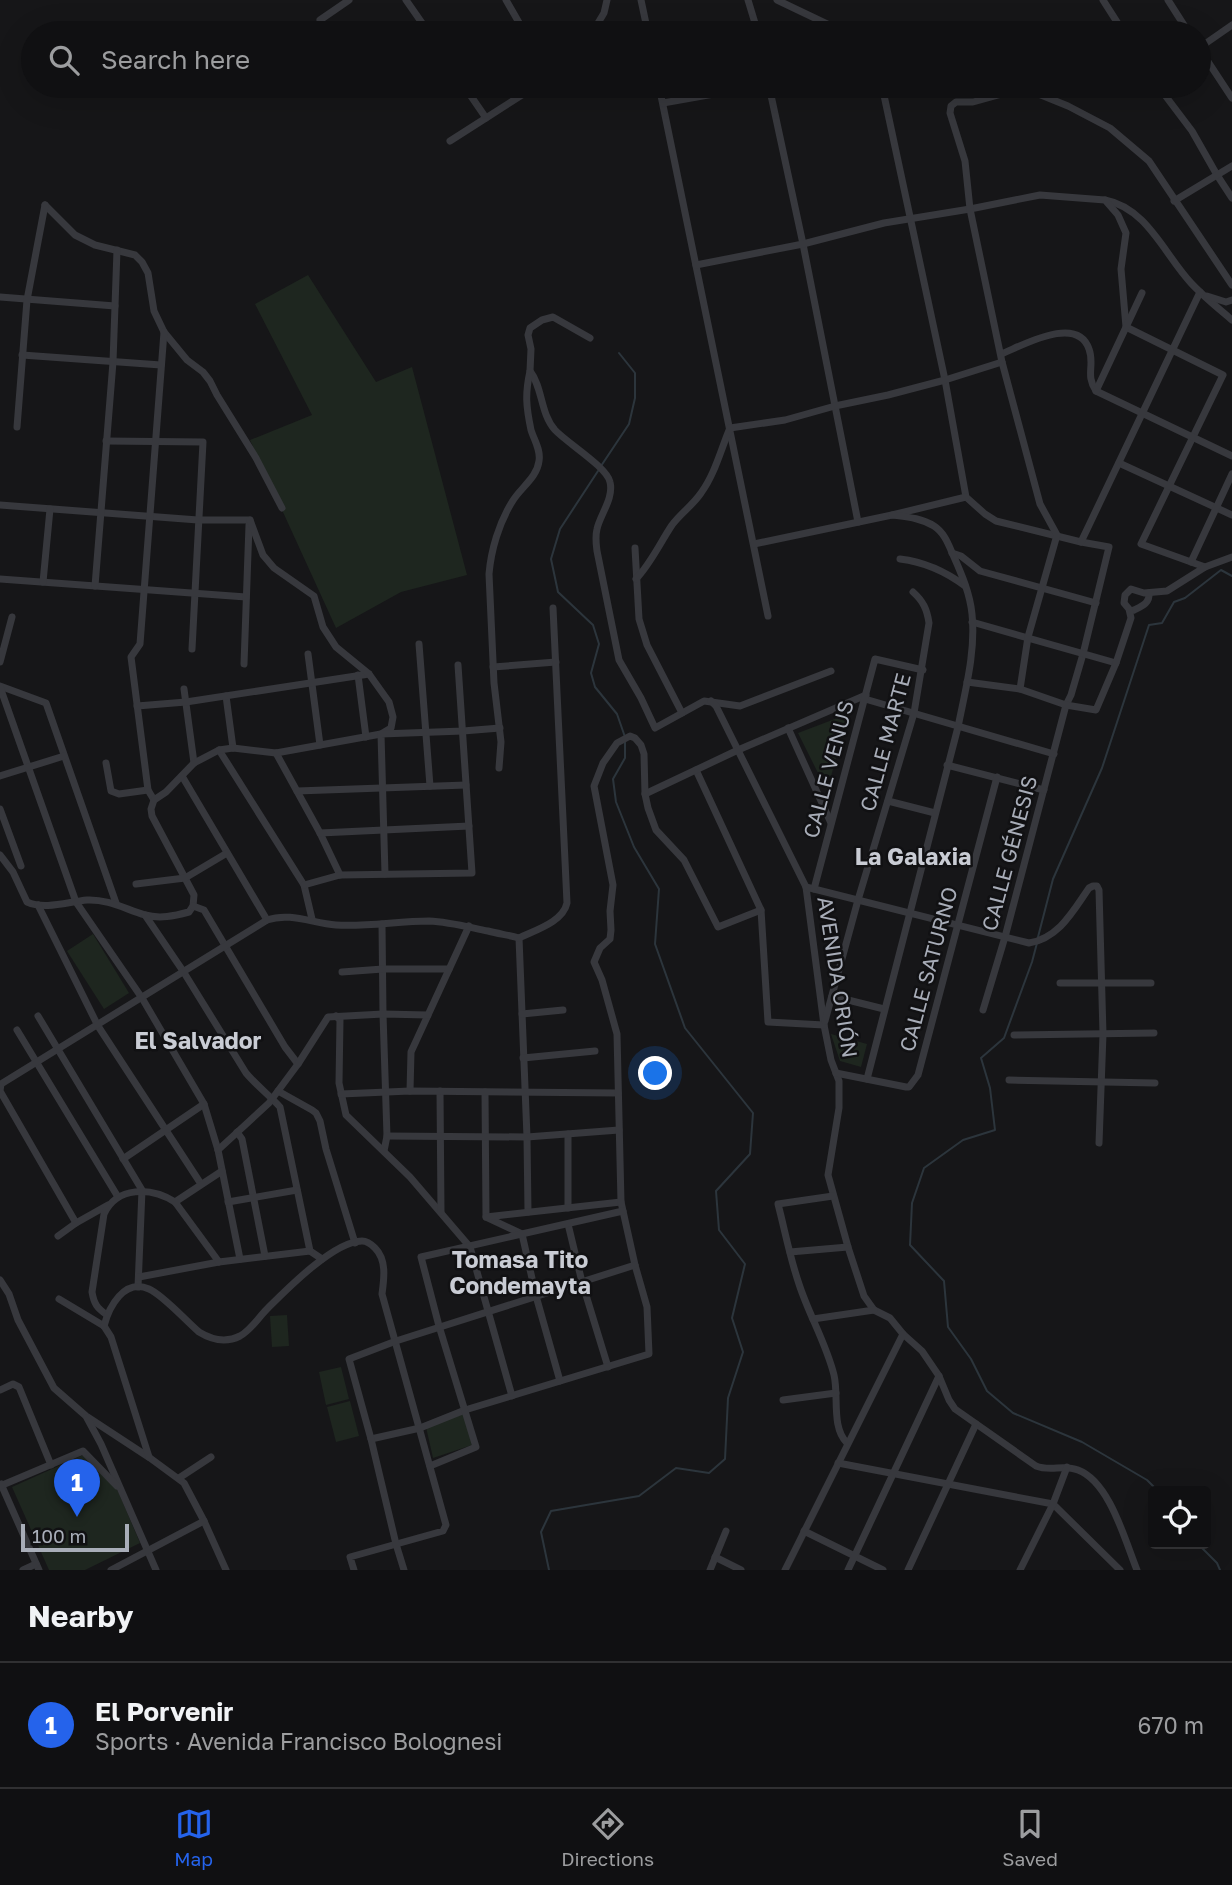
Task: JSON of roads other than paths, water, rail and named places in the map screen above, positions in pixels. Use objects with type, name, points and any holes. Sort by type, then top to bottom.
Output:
[{"type":"street","points":[[320,20],[349,0]]},
{"type":"street","points":[[406,0],[421,21]]},
{"type":"street","points":[[506,0],[518,21]]},
{"type":"street","points":[[599,21],[607,0]]},
{"type":"street","points":[[641,0],[645,21]]},
{"type":"street","points":[[748,0],[754,21]]},
{"type":"street","points":[[777,0],[821,21]]},
{"type":"street","points":[[1103,0],[1116,21]]},
{"type":"street","points":[[1168,0],[1181,21]]},
{"type":"street","points":[[1211,40],[1232,25]]},
{"type":"street","points":[[1211,66],[1232,98]]},
{"type":"street","points":[[472,98],[486,118]]},
{"type":"street","points":[[450,141],[517,98]]},
{"type":"street","points":[[662,98],[768,616]]},
{"type":"street","points":[[663,103],[691,98]]},
{"type":"street","points":[[772,98],[858,523]]},
{"type":"street","points":[[885,98],[945,380],[966,497],[996,521],[1081,542],[1202,293]]},
{"type":"street","points":[[980,98],[974,102],[956,102],[951,106],[950,113],[965,161],[970,209],[1002,358],[1040,503],[1057,535],[1028,637],[1020,689]]},
{"type":"street","points":[[1048,98],[1110,128],[1149,161],[1232,285]]},
{"type":"street","points":[[1167,98],[1192,131],[1232,198]]},
{"type":"street","points":[[1174,201],[1232,166]]},
{"type":"street","points":[[696,265],[803,244],[884,223],[1040,195],[1105,200],[1115,202],[1150,228],[1191,283],[1232,320]]},
{"type":"street","points":[[1105,200],[1118,215],[1126,233],[1121,269],[1126,327]]},
{"type":"street","points":[[17,427],[27,300],[45,205],[75,235],[95,245],[135,255],[142,262],[148,274],[154,311],[163,331],[187,360],[210,381],[282,508]]},
{"type":"street","points":[[95,586],[113,362],[117,250]]},
{"type":"street","points":[[1096,391],[1142,293]]},
{"type":"street","points":[[1202,293],[1226,302],[1232,300]]},
{"type":"street","points":[[0,297],[115,306]]},
{"type":"street","points":[[499,768],[500,728],[488,597],[490,559],[510,505],[529,482],[540,460],[525,395],[530,371],[531,349],[528,335],[534,324],[553,317],[590,338]]},
{"type":"street","points":[[1126,327],[1223,375],[1141,544],[1205,567]]},
{"type":"street","points":[[154,800],[148,790],[131,657],[140,644],[163,331]]},
{"type":"street","points":[[730,428],[785,420],[945,380],[1002,358],[1054,333],[1068,332],[1080,336],[1090,350],[1090,383],[1096,391],[1232,456]]},
{"type":"street","points":[[22,355],[162,365]]},
{"type":"street","points":[[530,371],[538,385],[541,404],[554,429],[610,480],[611,492],[597,527],[595,540],[619,660],[655,728],[704,702],[740,706],[831,671]]},
{"type":"street","points":[[636,579],[648,566],[674,522],[702,493],[730,428]]},
{"type":"street","points":[[106,441],[203,442],[191,649]]},
{"type":"street","points":[[1119,463],[1232,515]]},
{"type":"street","points":[[1191,562],[1232,474]]},
{"type":"street","points":[[754,544],[966,497]]},
{"type":"street","points":[[0,505],[198,520],[250,520]]},
{"type":"street","points":[[43,582],[50,509]]},
{"type":"street","points":[[836,1073],[867,1079],[958,727],[971,652],[972,615],[966,586],[946,538],[937,527],[922,520],[892,515]]},
{"type":"street","points":[[244,664],[250,520]]},
{"type":"street","points":[[250,520],[263,555],[274,568],[314,596],[323,627],[336,648],[369,674],[389,702],[393,717],[390,728],[382,734]]},
{"type":"street","name":"CALLE GÉNESIS","points":[[983,1010],[1066,705],[1083,654],[1109,547],[1081,542]]},
{"type":"street","points":[[635,548],[639,619],[644,636],[682,713]]},
{"type":"street","points":[[952,553],[961,556],[980,571],[1096,603]]},
{"type":"street","points":[[967,682],[1020,689],[1066,705],[1096,709],[1116,663],[1131,618],[1124,603],[1125,595],[1131,589],[1149,593],[1167,591],[1205,567],[1232,557]]},
{"type":"street","points":[[900,559],[931,566],[966,586]]},
{"type":"street","points":[[0,579],[246,597]]},
{"type":"street","name":"CALLE MARTE","points":[[824,1025],[914,713],[923,670],[929,623],[927,610],[913,592]]},
{"type":"street","points":[[1135,610],[1146,604],[1149,593]]},
{"type":"street","points":[[76,1223],[0,1091],[1,1084],[267,920],[278,916],[312,919],[336,925],[429,921],[469,926],[519,938],[559,918],[565,911],[567,904],[553,608]]},
{"type":"street","points":[[0,662],[12,617]]},
{"type":"street","points":[[972,622],[1116,663]]},
{"type":"street","points":[[419,644],[430,786]]},
{"type":"street","points":[[308,654],[320,745]]},
{"type":"street","name":"CALLE VENUS","points":[[810,888],[831,824],[875,659],[923,670]]},
{"type":"street","points":[[493,667],[556,662]]},
{"type":"street","points":[[304,885],[340,875],[471,873],[458,665]]},
{"type":"street","points":[[138,706],[186,702],[369,674]]},
{"type":"street","points":[[358,676],[366,737]]},
{"type":"street","points":[[0,687],[46,703],[116,903]]},
{"type":"street","points":[[0,687],[76,902],[142,998],[204,1104],[218,1150],[240,1259]]},
{"type":"street","points":[[184,689],[194,763]]},
{"type":"street","points":[[226,696],[233,748]]},
{"type":"street","points":[[645,794],[788,728],[866,697],[1054,754]]},
{"type":"street","name":"AVENIDA ORIÓN","points":[[710,701],[716,706],[810,888],[824,1025],[831,1060],[839,1081],[839,1108],[828,1175],[833,1196]]},
{"type":"street","points":[[0,855],[13,872],[27,902],[38,905],[87,900],[116,903],[145,915],[174,916],[189,912],[193,906],[194,895],[152,816],[151,809],[154,800],[194,763],[219,751],[233,748],[276,753],[382,734],[463,732],[500,728]]},
{"type":"street","points":[[788,728],[831,824]]},
{"type":"street","points":[[382,734],[385,874]]},
{"type":"street","points":[[371,1439],[420,1428],[465,1410],[649,1354],[647,1307],[621,1202],[617,1034],[602,980],[594,962],[600,948],[610,939],[613,885],[594,786],[603,763],[617,743],[630,736],[641,744],[644,754],[645,794],[656,830],[684,860],[718,927],[761,910]]},
{"type":"street","points":[[219,751],[304,885],[312,919]]},
{"type":"street","points":[[276,753],[340,875]]},
{"type":"street","points":[[0,776],[64,756]]},
{"type":"street","points":[[106,763],[111,792],[118,794],[148,790]]},
{"type":"street","points":[[947,765],[1044,790]]},
{"type":"street","points":[[696,770],[761,910],[768,1022],[824,1025]]},
{"type":"street","points":[[182,776],[267,920]]},
{"type":"street","name":"CALLE SATURNO","points":[[867,1079],[909,1087],[918,1075],[997,777]]},
{"type":"street","points":[[297,791],[466,785]]},
{"type":"street","points":[[888,801],[935,813]]},
{"type":"street","points":[[0,809],[21,866]]},
{"type":"street","points":[[320,833],[469,826]]},
{"type":"street","points":[[136,884],[185,878],[227,853]]},
{"type":"street","points":[[810,888],[1029,943],[1040,941],[1062,927],[1089,888],[1097,886],[1103,1034],[1099,1143]]},
{"type":"street","points":[[38,905],[98,1026],[201,1184]]},
{"type":"street","points":[[193,906],[204,910],[285,1047],[298,1064]]},
{"type":"street","points":[[145,915],[246,1073],[258,1088],[280,1107],[310,1251]]},
{"type":"street","points":[[382,924],[387,1136],[384,1151]]},
{"type":"street","points":[[410,1091],[411,1052],[469,926]]},
{"type":"street","points":[[519,938],[528,1212]]},
{"type":"street","points":[[342,972],[449,969]]},
{"type":"street","points":[[1060,983],[1151,983]]},
{"type":"street","points":[[832,996],[884,1009]]},
{"type":"street","points":[[522,1014],[564,1010]]},
{"type":"street","points":[[218,1150],[272,1099],[328,1017],[428,1015]]},
{"type":"street","points":[[38,1016],[142,1190],[138,1287]]},
{"type":"street","points":[[336,1016],[340,1020],[339,1083],[346,1115],[410,1177],[470,1247],[512,1396]]},
{"type":"street","points":[[17,1030],[118,1197]]},
{"type":"street","points":[[1014,1035],[1154,1033]]},
{"type":"street","points":[[523,1059],[595,1051]]},
{"type":"street","points":[[1009,1080],[1155,1083]]},
{"type":"street","points":[[278,1091],[312,1110],[320,1121],[355,1243]]},
{"type":"street","points":[[341,1094],[410,1091],[618,1093]]},
{"type":"street","points":[[440,1091],[441,1212]]},
{"type":"street","points":[[485,1092],[486,1217]]},
{"type":"street","points":[[123,1159],[204,1104]]},
{"type":"street","points":[[387,1136],[527,1137],[619,1130]]},
{"type":"street","points":[[237,1132],[242,1139],[265,1256]]},
{"type":"street","points":[[568,1134],[568,1208]]},
{"type":"street","points":[[175,1202],[222,1171]]},
{"type":"street","points":[[58,1236],[118,1197],[142,1190],[175,1202],[219,1262]]},
{"type":"street","points":[[228,1202],[297,1190]]},
{"type":"street","points":[[847,1443],[839,1429],[831,1368],[799,1284],[778,1204],[833,1196],[864,1296],[874,1310],[890,1318],[922,1351],[956,1409],[1036,1466],[1045,1470],[1067,1467],[1088,1475],[1100,1486],[1137,1570]]},
{"type":"street","points":[[486,1217],[621,1202]]},
{"type":"street","points":[[107,1315],[97,1308],[92,1292],[104,1214],[108,1205]]},
{"type":"street","points":[[430,1466],[476,1447],[421,1257],[623,1211]]},
{"type":"street","points":[[486,1217],[522,1234]]},
{"type":"street","points":[[568,1224],[582,1282],[608,1367]]},
{"type":"street","points":[[522,1234],[560,1381]]},
{"type":"street","points":[[104,1326],[107,1315],[122,1292],[130,1288],[148,1288],[199,1332],[217,1339],[231,1339],[244,1334],[322,1259],[347,1244],[362,1241],[370,1243],[380,1253],[384,1267],[382,1294],[446,1525],[443,1531],[350,1556],[354,1570]]},
{"type":"street","points":[[790,1252],[848,1247]]},
{"type":"street","points":[[139,1277],[219,1262],[310,1251],[322,1259]]},
{"type":"street","points":[[404,1570],[349,1359],[439,1326],[635,1265]]},
{"type":"street","points":[[0,1280],[54,1388],[86,1416],[179,1478],[188,1488],[226,1570]]},
{"type":"street","points":[[58,1299],[104,1326],[111,1338],[150,1458]]},
{"type":"street","points":[[813,1319],[874,1310]]},
{"type":"street","points":[[785,1570],[903,1334]]},
{"type":"street","points":[[848,1570],[939,1377]]},
{"type":"street","points":[[0,1390],[13,1384],[19,1387],[51,1465]]},
{"type":"street","points":[[783,1400],[836,1393]]},
{"type":"street","points":[[86,1416],[156,1570]]},
{"type":"street","points":[[908,1570],[976,1424]]},
{"type":"street","points":[[23,1570],[38,1567],[1,1485],[83,1451],[121,1490]]},
{"type":"street","points":[[179,1478],[211,1457]]},
{"type":"street","points":[[838,1463],[1053,1504],[1120,1570]]},
{"type":"street","points":[[1020,1570],[1053,1504],[1067,1467]]},
{"type":"street","points":[[111,1570],[204,1521]]},
{"type":"street","points":[[710,1570],[726,1531]]},
{"type":"street","points":[[804,1531],[883,1570]]},
{"type":"street","points":[[715,1557],[741,1570]]},
{"type":"waterway","points":[[601,466],[629,424],[635,398],[635,373],[619,353]]},
{"type":"waterway","points":[[598,471],[560,529],[551,559],[558,592],[593,625],[599,644],[591,673],[595,687],[617,714],[625,737]]},
{"type":"waterway","points":[[1038,937],[1053,879],[1102,768],[1149,625],[1162,623],[1174,602],[1185,598],[1221,570],[1232,576]]},
{"type":"waterway","points":[[549,1570],[541,1532],[551,1511],[639,1496],[676,1468],[709,1473],[725,1459],[728,1398],[743,1352],[732,1318],[745,1264],[719,1230],[716,1191],[750,1154],[753,1113],[685,1028],[655,944],[659,889],[634,847],[616,802],[613,779],[625,758],[625,742]]},
{"type":"waterway","points":[[1037,943],[1004,1038],[981,1058],[990,1088],[995,1130],[963,1140],[924,1168],[912,1203],[910,1245],[944,1281],[948,1327],[971,1359],[987,1391],[1013,1413],[1082,1442],[1153,1486]]},
{"type":"waterway","points":[[1203,1549],[1220,1570]]},
{"type":"place","name":"El Porvenir","points":[[77,1517]]},
{"type":"district","name":"La Galaxia","points":[[913,856]]},
{"type":"district","name":"El Salvador","points":[[198,1040]]},
{"type":"district","name":"Tomasa Tito Condemayta","points":[[520,1272]]}]
